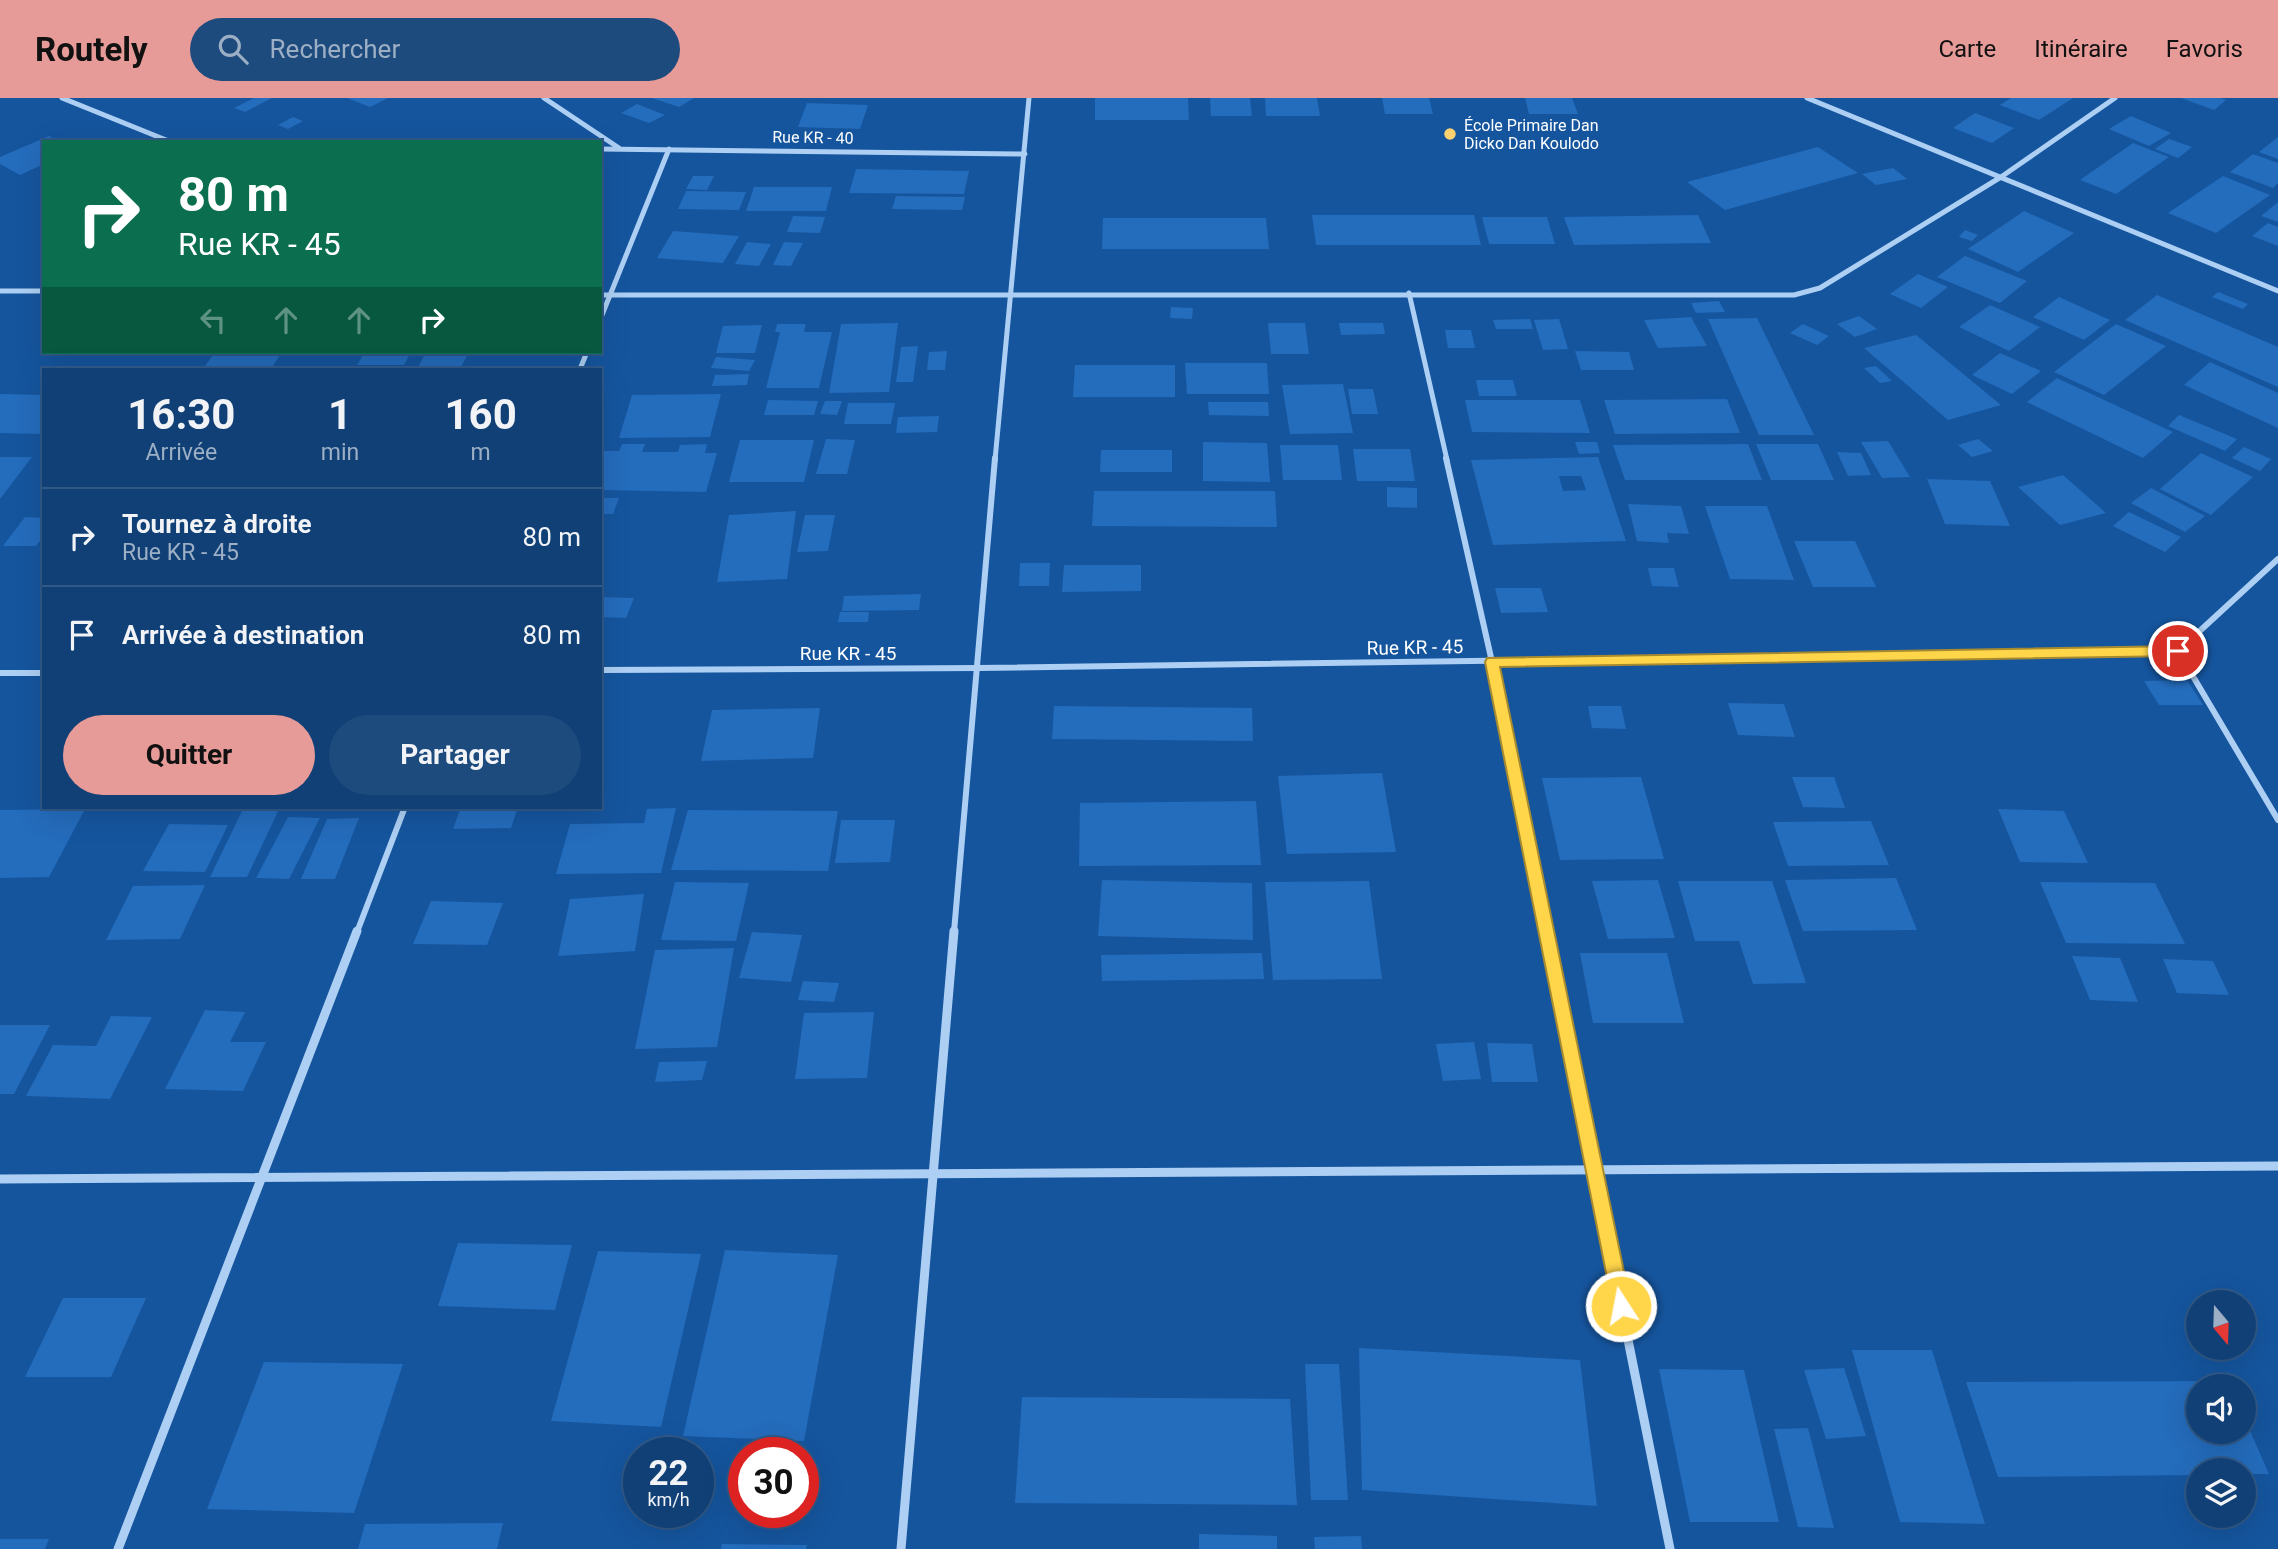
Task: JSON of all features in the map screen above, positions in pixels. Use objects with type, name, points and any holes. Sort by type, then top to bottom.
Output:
[{"type":"street","points":[[62,98],[165,140]]},
{"type":"street","points":[[544,98],[620,149]]},
{"type":"street","points":[[901,1549],[1009,296],[1030,98]]},
{"type":"street","points":[[1807,98],[2278,291]]},
{"type":"street","points":[[602,295],[1809,293],[2001,177],[2115,98]]},
{"type":"street","name":"Rue KR - 40","points":[[602,149],[1025,154]]},
{"type":"street","points":[[602,315],[669,149]]},
{"type":"street","points":[[0,291],[42,291]]},
{"type":"street","points":[[1409,293],[1492,662],[1671,1549]]},
{"type":"street","points":[[2278,559],[2178,651],[2278,820]]},
{"type":"street","name":"Rue KR - 45","points":[[602,670],[1492,662],[2178,651]]},
{"type":"street","points":[[0,673],[42,673]]},
{"type":"street","points":[[118,1549],[404,809]]},
{"type":"street","points":[[0,1179],[2278,1166]]},
{"type":"building","points":[[254,98],[272,98],[245,112],[234,108]]},
{"type":"building","points":[[347,98],[388,98],[370,107]]},
{"type":"building","points":[[652,98],[694,98],[679,107]]},
{"type":"building","points":[[1095,98],[1188,98],[1189,120],[1095,120]]},
{"type":"building","points":[[1210,98],[1250,98],[1252,116],[1211,116]]},
{"type":"building","points":[[1265,98],[1317,98],[1320,116],[1266,116]]},
{"type":"building","points":[[1382,98],[1429,98],[1433,114],[1385,114]]},
{"type":"building","points":[[1525,98],[1572,98],[1578,114],[1529,114]]},
{"type":"building","points":[[2011,98],[2073,98],[2039,120],[2000,105]]},
{"type":"building","points":[[2181,98],[2220,98],[2226,100],[2214,110]]},
{"type":"building","points":[[807,103],[868,105],[860,129],[798,127]]},
{"type":"building","points":[[637,104],[665,115],[649,123],[621,113]]},
{"type":"building","points":[[1975,113],[2014,128],[1992,143],[1953,128]]},
{"type":"building","points":[[2131,116],[2171,133],[2149,146],[2109,129]]},
{"type":"building","points":[[293,117],[303,121],[288,129],[278,125]]},
{"type":"building","points":[[49,136],[57,140],[42,140],[42,165],[20,175],[0,164],[0,157]]},
{"type":"building","points":[[2278,137],[2278,159],[2259,152]]},
{"type":"building","points":[[2169,139],[2192,147],[2178,158],[2155,149]]},
{"type":"building","points":[[2133,143],[2169,157],[2116,194],[2080,180]]},
{"type":"building","points":[[1818,147],[1858,173],[1725,210],[1687,182]]},
{"type":"building","points":[[2253,154],[2278,163],[2278,183],[2273,188],[2230,172]]},
{"type":"building","points":[[1893,168],[1907,179],[1876,185],[1862,174]]},
{"type":"building","points":[[856,169],[969,171],[964,194],[849,193]]},
{"type":"building","points":[[693,176],[714,176],[707,190],[686,189]]},
{"type":"building","points":[[2223,176],[2270,195],[2216,233],[2168,213]]},
{"type":"building","points":[[754,187],[832,187],[826,211],[746,211]]},
{"type":"building","points":[[686,191],[746,192],[739,210],[678,209]]},
{"type":"building","points":[[896,196],[965,197],[962,210],[892,209]]},
{"type":"building","points":[[2278,202],[2278,222],[2261,216]]},
{"type":"building","points":[[2024,211],[2074,233],[2018,272],[1968,249]]},
{"type":"building","points":[[1312,215],[1474,215],[1481,245],[1316,245]]},
{"type":"building","points":[[1698,215],[1711,243],[1574,245],[1564,217]]},
{"type":"building","points":[[793,216],[825,217],[820,233],[787,232]]},
{"type":"building","points":[[1482,217],[1547,217],[1555,244],[1489,244]]},
{"type":"building","points":[[1103,218],[1266,218],[1269,249],[1102,249]]},
{"type":"building","points":[[2268,223],[2278,227],[2278,246],[2252,236]]},
{"type":"building","points":[[1965,230],[1978,235],[1972,241],[1959,237]]},
{"type":"building","points":[[673,231],[739,236],[723,263],[657,258]]},
{"type":"building","points":[[747,242],[771,244],[759,266],[735,264]]},
{"type":"building","points":[[784,242],[803,243],[791,266],[773,265]]},
{"type":"building","points":[[1965,256],[2027,281],[2000,303],[1937,277]]},
{"type":"building","points":[[1918,274],[1948,287],[1921,308],[1890,294]]},
{"type":"building","points":[[2218,292],[2248,304],[2243,309],[2212,297]]},
{"type":"building","points":[[2157,295],[2278,347],[2278,387],[2125,320]]},
{"type":"building","points":[[2059,297],[2110,320],[2084,340],[2033,317]]},
{"type":"building","points":[[1719,301],[1725,312],[1696,313],[1691,303]]},
{"type":"building","points":[[1990,305],[2040,327],[2009,351],[1959,327]]},
{"type":"building","points":[[1171,307],[1193,308],[1192,319],[1170,318]]},
{"type":"building","points":[[1859,316],[1877,329],[1855,337],[1837,324]]},
{"type":"building","points":[[1691,317],[1707,346],[1658,348],[1644,320]]},
{"type":"building","points":[[1757,318],[1814,435],[1759,435],[1708,319]]},
{"type":"building","points":[[1530,319],[1533,329],[1496,329],[1493,320]]},
{"type":"building","points":[[1559,319],[1568,349],[1543,350],[1534,320]]},
{"type":"building","points":[[898,323],[889,392],[829,393],[841,324]]},
{"type":"building","points":[[1268,323],[1305,323],[1309,354],[1271,354]]},
{"type":"building","points":[[1339,323],[1383,323],[1385,334],[1341,335]]},
{"type":"building","points":[[777,324],[806,324],[804,332],[832,332],[819,388],[766,388],[780,332],[775,332]]},
{"type":"building","points":[[1803,324],[1829,336],[1817,345],[1790,333]]},
{"type":"building","points":[[2116,324],[2166,346],[2104,395],[2054,372]]},
{"type":"building","points":[[762,325],[755,353],[716,353],[723,326]]},
{"type":"building","points":[[1445,330],[1471,330],[1475,348],[1448,348]]},
{"type":"building","points":[[1916,335],[2001,405],[1948,420],[1864,348]]},
{"type":"building","points":[[918,346],[913,382],[896,382],[901,347]]},
{"type":"building","points":[[947,351],[945,370],[927,370],[929,352]]},
{"type":"building","points":[[1575,351],[1629,352],[1634,370],[1581,370]]},
{"type":"building","points":[[2000,353],[2041,371],[2012,394],[1972,375]]},
{"type":"building","points":[[214,354],[281,354],[272,368],[204,368]]},
{"type":"building","points":[[364,354],[410,354],[404,365],[357,365]]},
{"type":"building","points":[[425,354],[468,354],[461,368],[418,368]]},
{"type":"building","points":[[716,357],[755,360],[749,371],[711,368]]},
{"type":"building","points":[[2210,362],[2278,393],[2278,428],[2184,385]]},
{"type":"building","points":[[1185,363],[1267,363],[1269,394],[1187,394]]},
{"type":"building","points":[[1075,365],[1175,365],[1175,397],[1073,397]]},
{"type":"building","points":[[1876,366],[1892,381],[1880,383],[1864,368]]},
{"type":"building","points":[[749,374],[747,385],[712,386],[715,375]]},
{"type":"building","points":[[2057,378],[2173,432],[2143,458],[2027,402]]},
{"type":"building","points":[[1476,380],[1513,380],[1517,396],[1479,396]]},
{"type":"building","points":[[1343,384],[1353,433],[1290,434],[1282,385]]},
{"type":"building","points":[[1348,389],[1373,389],[1378,414],[1352,414]]},
{"type":"building","points":[[0,394],[42,395],[42,434],[0,433]]},
{"type":"building","points":[[721,394],[710,437],[619,438],[632,395]]},
{"type":"building","points":[[1727,399],[1740,433],[1615,434],[1604,400]]},
{"type":"building","points":[[768,400],[818,401],[814,415],[764,415]]},
{"type":"building","points":[[1465,400],[1580,400],[1590,433],[1472,432]]},
{"type":"building","points":[[825,401],[842,401],[837,415],[820,414]]},
{"type":"building","points":[[1208,402],[1268,402],[1269,416],[1209,415]]},
{"type":"building","points":[[848,403],[895,403],[891,424],[844,424]]},
{"type":"building","points":[[2179,415],[2237,439],[2225,451],[2168,426]]},
{"type":"building","points":[[939,416],[937,432],[896,433],[898,417]]},
{"type":"building","points":[[826,439],[855,440],[847,474],[816,474]]},
{"type":"building","points":[[1978,439],[1993,451],[1972,457],[1958,445]]},
{"type":"building","points":[[740,440],[814,440],[804,482],[729,482]]},
{"type":"building","points":[[1888,441],[1910,477],[1882,478],[1861,442]]},
{"type":"building","points":[[1203,442],[1267,443],[1270,482],[1203,481]]},
{"type":"building","points":[[1575,442],[1597,442],[1600,453],[1579,454]]},
{"type":"building","points":[[622,444],[645,444],[642,452],[678,452],[680,445],[707,444],[705,453],[717,453],[706,492],[602,490],[602,451],[619,451]]},
{"type":"building","points":[[1748,444],[1762,480],[1625,480],[1613,445]]},
{"type":"building","points":[[1756,444],[1818,444],[1834,480],[1771,480]]},
{"type":"building","points":[[1280,445],[1338,445],[1342,480],[1283,480]]},
{"type":"building","points":[[2244,447],[2271,459],[2260,471],[2232,458]]},
{"type":"building","points":[[1353,449],[1410,449],[1415,481],[1357,481]]},
{"type":"building","points":[[1101,450],[1172,450],[1172,472],[1100,472]]},
{"type":"building","points":[[1837,452],[1861,453],[1871,475],[1848,476]]},
{"type":"building","points":[[2201,453],[2253,477],[2211,515],[2160,489]]},
{"type":"building","points":[[0,457],[32,457],[0,499]]},
{"type":"building","points":[[1598,457],[1626,541],[1493,545],[1471,460]],"holes":[[[1559,476],[1581,476],[1586,490],[1563,491]]]},
{"type":"building","points":[[2063,475],[2106,513],[2060,525],[2018,487]]},
{"type":"building","points":[[1927,479],[1990,481],[2010,526],[1945,524]]},
{"type":"building","points":[[1387,487],[1417,488],[1417,508],[1387,507]]},
{"type":"building","points":[[2151,488],[2205,516],[2185,532],[2131,503]]},
{"type":"building","points":[[1094,491],[1275,491],[1277,527],[1092,526]]},
{"type":"building","points":[[602,498],[619,498],[613,514],[602,514]]},
{"type":"building","points":[[1628,504],[1681,506],[1689,534],[1667,533],[1669,543],[1637,541]]},
{"type":"building","points":[[1705,506],[1767,506],[1794,580],[1730,579]]},
{"type":"building","points":[[796,511],[787,579],[717,582],[729,515]]},
{"type":"building","points":[[2129,512],[2181,537],[2165,552],[2113,526]]},
{"type":"building","points":[[805,515],[835,515],[828,551],[797,552]]},
{"type":"building","points":[[25,517],[42,518],[42,538],[36,546],[3,546]]},
{"type":"building","points":[[1794,541],[1855,541],[1876,587],[1813,587]]},
{"type":"building","points":[[1020,563],[1050,563],[1049,586],[1019,586]]},
{"type":"building","points":[[1064,565],[1141,565],[1141,591],[1062,592]]},
{"type":"building","points":[[1648,568],[1674,568],[1679,587],[1652,586]]},
{"type":"building","points":[[1495,588],[1541,588],[1548,612],[1501,613]]},
{"type":"building","points":[[921,594],[919,610],[842,611],[844,596]]},
{"type":"building","points":[[602,597],[634,598],[626,618],[602,617]]},
{"type":"building","points":[[840,612],[869,612],[868,622],[838,622]]},
{"type":"building","points":[[2187,680],[2203,705],[2159,705],[2144,681]]},
{"type":"building","points":[[1728,703],[1784,704],[1795,737],[1738,735]]},
{"type":"building","points":[[1054,706],[1252,708],[1253,741],[1052,739]]},
{"type":"building","points":[[1588,706],[1621,706],[1626,729],[1592,728]]},
{"type":"building","points":[[820,708],[813,758],[701,761],[712,710]]},
{"type":"building","points":[[1382,773],[1396,852],[1287,854],[1278,776]]},
{"type":"building","points":[[1641,777],[1664,859],[1560,860],[1542,778]]},
{"type":"building","points":[[1792,777],[1834,777],[1845,808],[1803,807]]},
{"type":"building","points":[[1256,801],[1261,865],[1079,866],[1080,803]]},
{"type":"building","points":[[676,808],[661,873],[556,874],[570,824],[644,823],[647,809]]},
{"type":"building","points":[[85,809],[49,877],[0,878],[0,810]]},
{"type":"building","points":[[243,809],[279,809],[247,877],[210,877]]},
{"type":"building","points":[[460,809],[517,809],[511,828],[453,829]]},
{"type":"building","points":[[1998,809],[2064,811],[2088,863],[2020,862]]},
{"type":"building","points":[[688,810],[838,811],[828,871],[671,870]]},
{"type":"building","points":[[288,817],[320,818],[289,879],[256,878]]},
{"type":"building","points":[[359,818],[335,879],[301,879],[327,819]]},
{"type":"building","points":[[841,820],[895,820],[890,862],[835,863]]},
{"type":"building","points":[[1871,821],[1889,865],[1788,866],[1773,822]]},
{"type":"building","points":[[169,824],[228,825],[205,872],[143,871]]},
{"type":"building","points":[[1896,878],[1917,930],[1803,931],[1785,880]]},
{"type":"building","points":[[1102,880],[1252,883],[1253,940],[1098,936]]},
{"type":"building","points":[[1658,880],[1675,938],[1608,939],[1592,881]]},
{"type":"building","points":[[1369,881],[1382,979],[1273,980],[1265,882]]},
{"type":"building","points":[[1678,881],[1772,881],[1806,983],[1753,984],[1739,941],[1695,941]]},
{"type":"building","points":[[675,882],[749,883],[736,941],[661,940]]},
{"type":"building","points":[[2040,882],[2155,883],[2185,944],[2066,943]]},
{"type":"building","points":[[205,885],[180,939],[106,940],[133,886]]},
{"type":"building","points":[[644,894],[635,951],[558,956],[570,899]]},
{"type":"building","points":[[431,901],[503,903],[487,945],[413,944]]},
{"type":"building","points":[[752,932],[802,935],[791,982],[739,978]]},
{"type":"building","points":[[734,948],[717,1047],[635,1049],[655,950]]},
{"type":"building","points":[[1262,953],[1264,979],[1102,981],[1101,955]]},
{"type":"building","points":[[1580,953],[1667,953],[1684,1023],[1593,1023]]},
{"type":"building","points":[[2072,956],[2120,958],[2138,1002],[2090,1000]]},
{"type":"building","points":[[2163,959],[2213,961],[2229,995],[2177,993]]},
{"type":"building","points":[[803,981],[839,983],[834,1002],[798,1000]]},
{"type":"building","points":[[205,1010],[245,1012],[230,1042],[266,1042],[243,1091],[165,1089]]},
{"type":"building","points":[[874,1012],[867,1078],[795,1079],[804,1013]]},
{"type":"building","points":[[111,1016],[152,1017],[110,1099],[26,1096],[53,1045],[96,1046]]},
{"type":"building","points":[[0,1025],[50,1025],[14,1094],[0,1094]]},
{"type":"building","points":[[1474,1042],[1481,1079],[1443,1081],[1436,1044]]},
{"type":"building","points":[[1487,1043],[1532,1044],[1538,1082],[1492,1082]]},
{"type":"building","points":[[707,1061],[702,1080],[655,1082],[659,1062]]},
{"type":"building","points":[[458,1243],[572,1245],[555,1310],[438,1306]]},
{"type":"building","points":[[725,1250],[838,1255],[805,1437],[683,1436]]},
{"type":"building","points":[[598,1251],[701,1254],[661,1427],[551,1421]]},
{"type":"building","points":[[63,1298],[146,1298],[111,1377],[25,1377]]},
{"type":"building","points":[[1359,1348],[1580,1360],[1597,1506],[1362,1490]]},
{"type":"building","points":[[1852,1350],[1932,1350],[1985,1524],[1900,1522]]},
{"type":"building","points":[[264,1362],[403,1364],[354,1513],[207,1509]]},
{"type":"building","points":[[1305,1364],[1339,1364],[1348,1500],[1311,1500]]},
{"type":"building","points":[[1844,1368],[1866,1436],[1826,1439],[1804,1370]]},
{"type":"building","points":[[1659,1369],[1744,1370],[1779,1522],[1690,1522]]},
{"type":"building","points":[[2186,1381],[2186,1444],[2256,1444],[2269,1474],[2256,1474],[2256,1458],[2186,1458],[2186,1475],[1998,1477],[1966,1382]]},
{"type":"building","points":[[1022,1397],[1290,1399],[1297,1505],[1015,1503]]},
{"type":"building","points":[[1808,1428],[1834,1528],[1798,1527],[1774,1429]]},
{"type":"building","points":[[503,1523],[497,1549],[358,1549],[365,1524]]},
{"type":"building","points":[[1199,1534],[1277,1536],[1277,1549],[1199,1549]]},
{"type":"building","points":[[1361,1536],[1362,1549],[1315,1549],[1314,1537]]},
{"type":"building","points":[[0,1539],[49,1539],[45,1549],[0,1549]]},
{"type":"building","points":[[722,1544],[807,1545],[806,1549],[721,1549]]},
{"type":"place","name":"École Primaire Dan Dicko Dan Koulodo","points":[[1450,134]]},
{"type":"route","points":[[1621,1306],[1492,662],[2178,651]]}]
